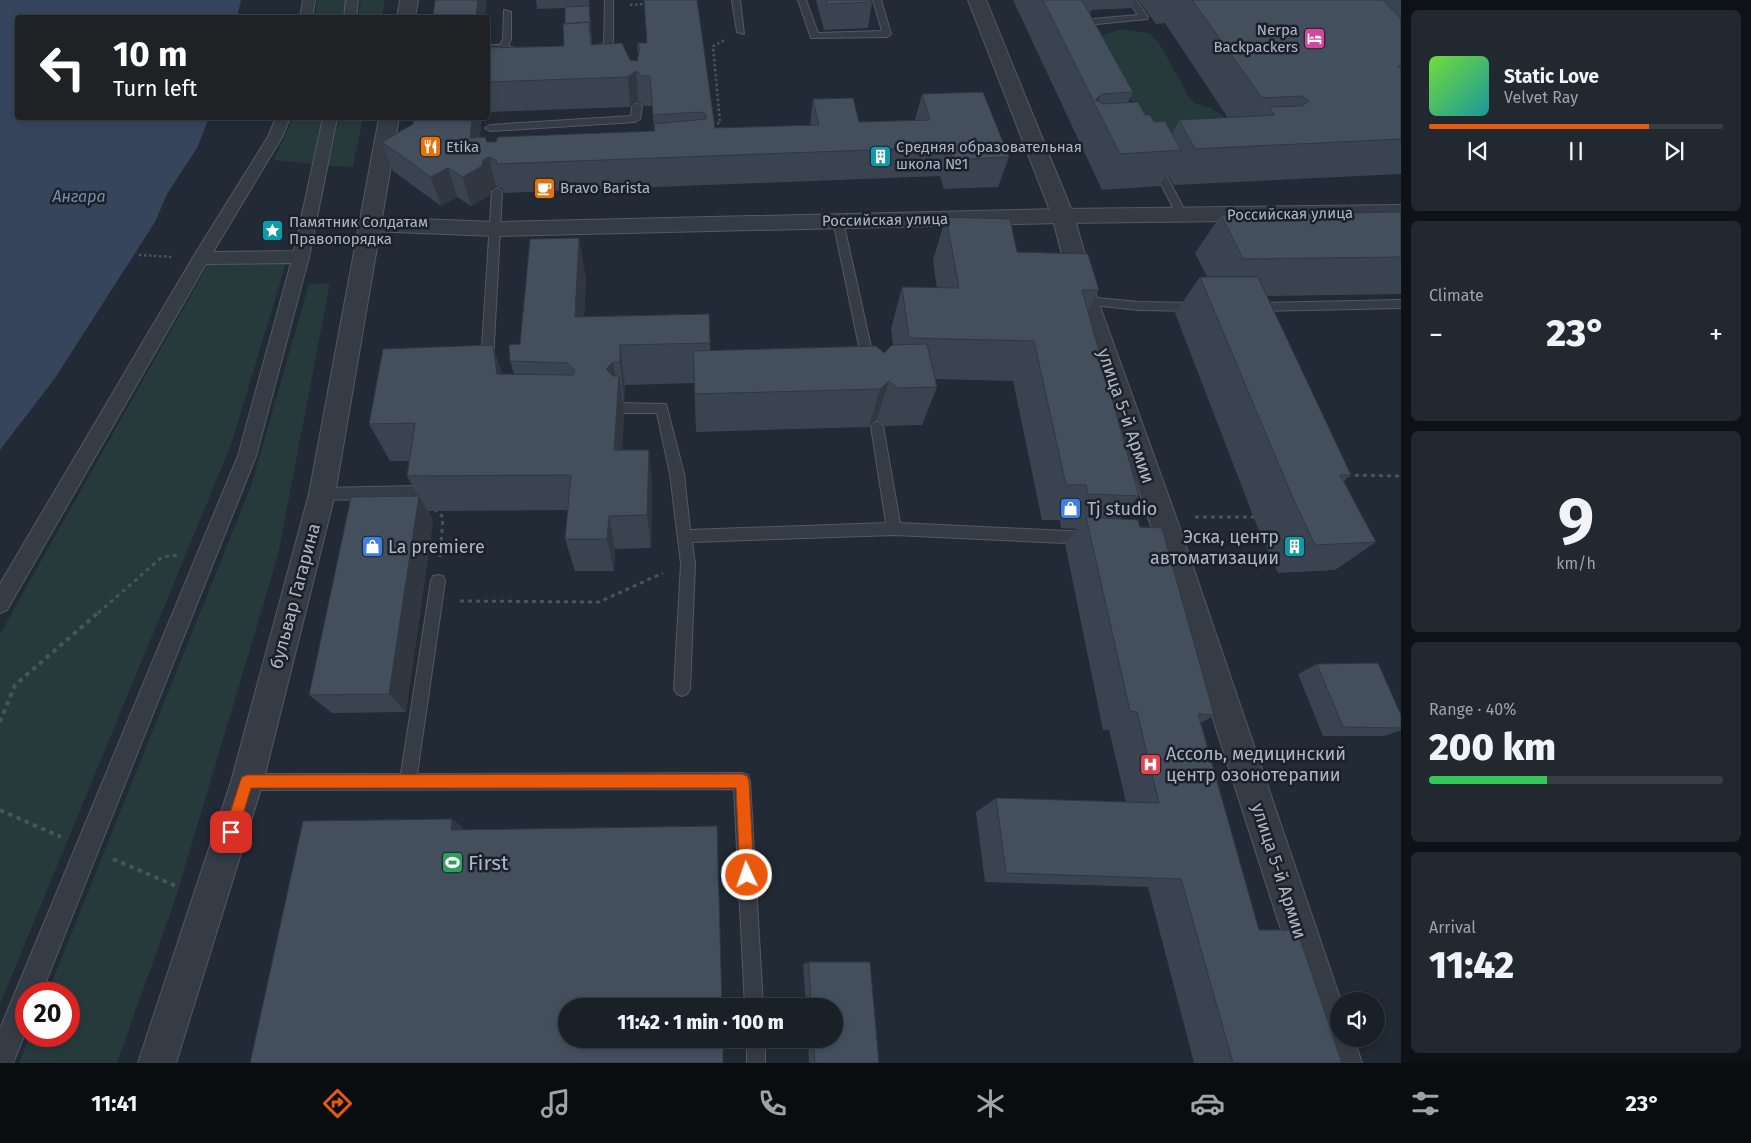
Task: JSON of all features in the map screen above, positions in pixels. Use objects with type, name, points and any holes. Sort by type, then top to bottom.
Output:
[{"type":"street","points":[[306,15],[309,0]]},
{"type":"street","points":[[350,15],[352,0]]},
{"type":"street","points":[[406,15],[409,0]]},
{"type":"street","name":"улица 5-й Армии","points":[[977,0],[1063,216],[1086,301],[1161,533],[1343,1063]]},
{"type":"street","points":[[0,603],[201,258],[275,137],[281,120]]},
{"type":"street","points":[[33,982],[248,456],[301,257],[330,120]]},
{"type":"street","name":"бульвар Гагарина","points":[[157,1063],[247,782],[322,494],[389,120]]},
{"type":"street","name":"Российская улица","points":[[369,224],[495,229],[1063,216],[1401,212]]},
{"type":"street","points":[[201,258],[301,257]]},
{"type":"street","points":[[0,1062],[15,1026]]},
{"type":"lane","points":[[580,48],[611,50],[609,0]]},
{"type":"lane","points":[[736,0],[741,32]]},
{"type":"lane","points":[[802,0],[814,36],[887,34],[877,0]]},
{"type":"lane","points":[[1091,40],[1081,22],[1144,18],[1132,0]]},
{"type":"lane","points":[[503,46],[507,39],[507,12]]},
{"type":"lane","points":[[490,48],[503,46],[516,53],[534,52]]},
{"type":"lane","points":[[490,128],[635,119],[636,106]]},
{"type":"lane","points":[[1150,153],[1182,216]]},
{"type":"lane","points":[[496,374],[487,374],[497,191]]},
{"type":"lane","points":[[838,221],[871,376]]},
{"type":"lane","points":[[1086,301],[1138,306],[1206,307]]},
{"type":"lane","points":[[1242,308],[1401,304]]},
{"type":"lane","points":[[620,408],[662,408],[677,474],[688,564],[682,689]]},
{"type":"lane","points":[[877,426],[894,530]]},
{"type":"lane","points":[[322,494],[416,492]]},
{"type":"lane","points":[[684,536],[894,530],[1101,538]]},
{"type":"lane","points":[[408,782],[438,581]]},
{"type":"lane","points":[[247,782],[742,781],[754,998]]},
{"type":"lane","points":[[756,1048],[756,1063]]},
{"type":"path","points":[[711,124],[720,123],[713,46],[741,32]]},
{"type":"path","points":[[1337,475],[1401,476]]},
{"type":"path","points":[[416,492],[443,517],[438,581]]},
{"type":"path","points":[[1161,533],[1261,517]]},
{"type":"path","points":[[0,722],[15,685],[162,557],[210,550]]},
{"type":"path","points":[[435,601],[599,602],[645,580],[688,564]]},
{"type":"shaded area","points":[[317,0],[347,0],[344,15],[315,15]]},
{"type":"shaded area","points":[[361,0],[385,0],[382,15],[358,15]]},
{"type":"shaded area","points":[[1122,29],[1150,34],[1159,43],[1189,97],[1196,104],[1211,108],[1224,117],[1247,119],[1152,140],[1101,42],[1103,35]]},
{"type":"shaded area","points":[[292,120],[323,120],[312,164],[274,160]]},
{"type":"shaded area","points":[[339,120],[363,120],[353,167],[328,166]]},
{"type":"shaded area","points":[[209,263],[286,263],[231,445],[0,1004],[0,634]]},
{"type":"shaded area","points":[[330,283],[278,555],[175,900],[117,1063],[19,1063],[26,1047],[80,1047],[80,982],[52,982],[251,486],[309,284]]},
{"type":"water","name":"Ангара","points":[[0,0],[241,0],[237,15],[15,15],[15,120],[208,120],[197,148],[167,194],[155,222],[55,378],[0,450]]},
{"type":"building","points":[[435,0],[478,0],[476,15],[433,15]]},
{"type":"building","points":[[644,0],[697,0],[715,128],[819,125],[813,99],[853,98],[859,122],[930,120],[922,94],[983,92],[1009,157],[953,160],[949,147],[497,164],[496,160],[489,157],[483,160],[482,166],[463,177],[448,168],[431,177],[382,142],[413,124],[414,120],[472,120],[470,138],[485,137],[487,142],[496,142],[498,137],[655,131],[654,124],[706,119],[706,114],[700,112],[653,115],[650,76],[642,76],[636,71],[628,77],[490,82],[490,48],[564,46],[563,24],[589,22],[591,45],[622,43],[630,60],[637,61],[640,47],[637,43],[647,43]]},
{"type":"building","points":[[826,0],[871,0],[872,2],[827,4]]},
{"type":"building","points":[[1043,0],[1082,0],[1133,92],[1102,94],[1095,100],[1103,104],[1138,102],[1145,115],[1150,115],[1154,122],[1165,121],[1181,150],[1120,154]]},
{"type":"building","points":[[1192,0],[1383,0],[1401,19],[1401,66],[1398,66],[1401,69],[1401,139],[1195,149],[1179,120],[1275,115],[1269,107],[1302,106],[1309,101],[1301,96],[1262,98]]},
{"type":"building","points":[[589,6],[591,34],[589,22],[565,24],[565,7]]},
{"type":"building","points":[[1401,212],[1401,257],[1243,259],[1221,215]]},
{"type":"building","points":[[946,217],[1010,219],[1017,252],[1088,254],[1099,290],[1082,290],[1139,496],[1088,494],[1086,485],[1066,485],[1034,341],[909,338],[902,287],[959,288]]},
{"type":"building","points":[[579,238],[575,317],[709,314],[710,343],[620,345],[620,362],[613,362],[606,369],[613,376],[619,376],[614,450],[649,450],[647,515],[609,516],[607,539],[565,539],[571,475],[407,476],[415,423],[369,424],[383,349],[493,345],[497,374],[573,375],[575,370],[567,363],[510,361],[509,345],[520,344],[530,239]]},
{"type":"building","points":[[1200,277],[1258,277],[1351,475],[1340,475],[1376,542],[1315,545],[1292,496]]},
{"type":"building","points":[[927,344],[937,387],[897,388],[889,381],[880,389],[695,394],[693,351],[876,346],[884,353],[892,345]]},
{"type":"building","points":[[419,496],[389,694],[309,695],[351,497]]},
{"type":"building","points":[[1086,517],[1138,520],[1140,527],[1162,528],[1214,715],[1198,714],[1259,930],[1297,930],[1330,1028],[1330,1047],[1337,1047],[1342,1063],[1233,1063],[1181,879],[1006,873],[996,798],[1159,803],[1137,712],[1130,711]]},
{"type":"building","points":[[1378,663],[1401,715],[1401,728],[1343,727],[1317,664]]},
{"type":"building","points":[[452,819],[451,830],[717,826],[722,998],[558,998],[558,1048],[723,1048],[723,1063],[250,1063],[303,821]]},
{"type":"building","points":[[809,962],[870,962],[879,1063],[815,1063],[814,1048],[843,1048],[843,998],[811,998]]},
{"type":"place","name":"Nerpa Backpackers","points":[[1314,39]]},
{"type":"place","name":"Etika","points":[[430,147]]},
{"type":"place","name":"Средняя образовательная школа №1","points":[[880,156]]},
{"type":"place","name":"Bravo Barista","points":[[544,188]]},
{"type":"place","name":"Памятник Солдатам Правопорядка","points":[[273,231]]},
{"type":"place","name":"Tj studio","points":[[1071,509]]},
{"type":"place","name":"La premiere","points":[[372,547]]},
{"type":"place","name":"Эска, центр автоматизации","points":[[1295,547]]},
{"type":"place","name":"Ассоль, медицинский центр озонотерапии","points":[[1150,764]]},
{"type":"place","name":"First","points":[[452,863]]},
{"type":"route","points":[[231,832],[247,782],[742,781],[747,875]]}]
